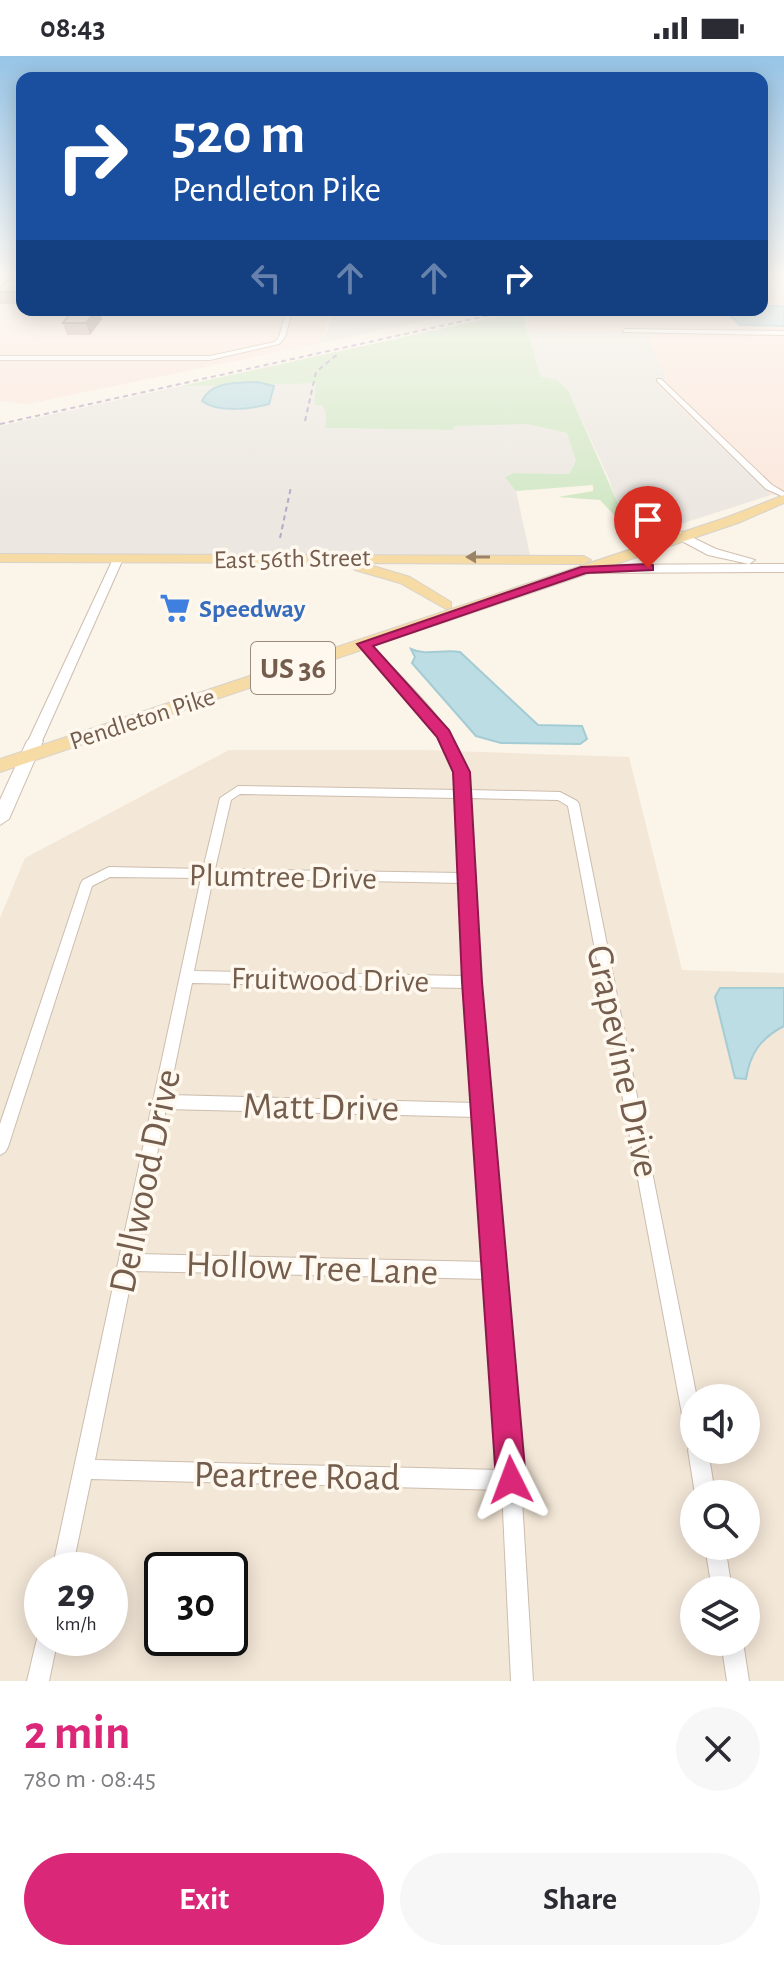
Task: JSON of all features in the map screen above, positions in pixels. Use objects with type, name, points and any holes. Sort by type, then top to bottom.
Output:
[{"type":"main road","name":"Pendleton Pike","points":[[0,766],[32,748],[446,605],[584,564],[784,497]]},
{"type":"main road","name":"Pendleton Pike","points":[[0,752],[32,748],[364,644],[636,542],[676,534]]},
{"type":"main road","points":[[676,534],[724,556],[784,562]]},
{"type":"main road","points":[[526,558],[586,552],[636,542]]},
{"type":"main road","name":"East 56th Street","points":[[0,558],[117,563],[347,565],[385,571],[412,582],[446,605]]},
{"type":"main road","name":"East 56th Street","points":[[0,566],[526,558],[584,564],[784,568]]},
{"type":"main road","points":[[0,819],[32,748]]},
{"type":"street","points":[[0,358],[218,358],[242,353]]},
{"type":"street","points":[[659,380],[769,487],[784,497]]},
{"type":"street","points":[[32,748],[117,563]]},
{"type":"street","points":[[364,644],[449,741],[459,764],[472,982],[497,1271],[522,1681]]},
{"type":"street","name":"Grapevine Drive","points":[[229,794],[238,790],[560,796],[574,806],[610,1007],[650,1190],[686,1384]]},
{"type":"street","name":"Dellwood Drive","points":[[66,1552],[159,1102],[208,875],[229,794]]},
{"type":"street","name":"Plumtree Drive","points":[[0,1147],[87,883],[99,874],[467,878]]},
{"type":"street","name":"Fruitwood Drive","points":[[187,977],[472,982]]},
{"type":"street","name":"Matt Drive","points":[[159,1102],[482,1110]]},
{"type":"street","name":"Hollow Tree Lane","points":[[127,1262],[497,1271]]},
{"type":"street","name":"Peartree Road","points":[[83,1469],[511,1480]]},
{"type":"street","points":[[38,1681],[43,1656]]},
{"type":"street","points":[[734,1656],[738,1681]]},
{"type":"shaded area","points":[[0,353],[274,353],[27,404],[0,401]]},
{"type":"shaded area","points":[[534,353],[655,353],[666,378],[656,384],[771,495],[640,537],[620,511],[609,479],[569,392],[542,377]]},
{"type":"shaded area","points":[[654,353],[784,353],[784,492],[771,495],[656,384],[665,378]]},
{"type":"shaded area","points":[[295,381],[317,383],[314,405],[321,405],[326,411],[325,428],[452,430],[455,426],[477,424],[527,424],[567,433],[576,461],[569,474],[514,473],[506,477],[515,486],[530,555],[0,554],[0,426],[181,386]]},
{"type":"shaded area","points":[[229,750],[422,750],[629,757],[682,970],[784,973],[784,1681],[0,1681],[0,918],[25,858]]},
{"type":"green space","points":[[332,353],[534,353],[542,377],[557,380],[569,392],[623,515],[613,514],[600,500],[558,497],[593,491],[593,485],[516,491],[505,477],[514,473],[569,474],[576,461],[567,433],[527,424],[455,426],[453,430],[325,428],[326,411],[321,405],[314,405],[316,383],[181,386]]},
{"type":"water","points":[[257,382],[274,386],[269,404],[225,409],[202,401],[218,386]]},
{"type":"water","points":[[411,649],[460,652],[538,725],[582,726],[587,739],[580,744],[501,743],[476,736],[412,663],[415,657]]},
{"type":"water","points":[[720,988],[784,988],[784,1026],[758,1047],[750,1061],[746,1079],[735,1078],[715,997]]},
{"type":"railway","points":[[0,424],[320,353]]},
{"type":"railway","points":[[305,421],[316,372],[339,353]]},
{"type":"railway","points":[[280,538],[291,487]]},
{"type":"place","name":"Speedway","points":[[175,608]]},
{"type":"route","points":[[511,1480],[506,1385],[472,982],[461,772],[444,734],[364,644],[585,569],[648,568]]}]
